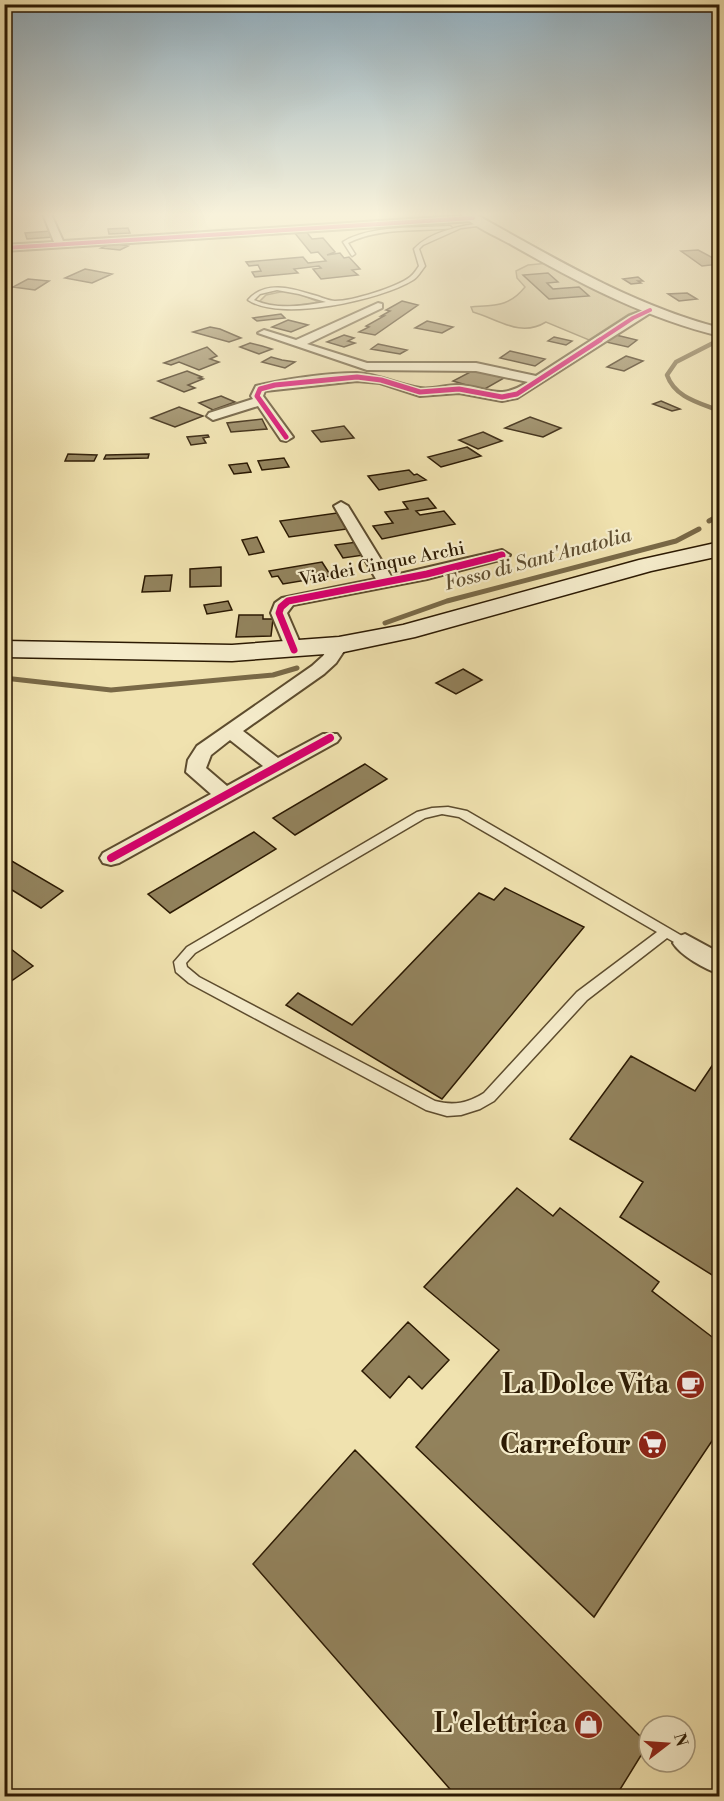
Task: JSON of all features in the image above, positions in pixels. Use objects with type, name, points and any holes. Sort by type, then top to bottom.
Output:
[{"type":"main road","points":[[4,649],[177,653],[294,650],[339,645],[406,632],[647,565],[720,549]]},
{"type":"street","points":[[623,298],[650,310],[717,331]]},
{"type":"street","points":[[297,344],[378,306]]},
{"type":"street","points":[[286,437],[260,401],[257,393],[267,387],[348,378],[378,379],[420,392],[459,389],[502,397],[515,395],[633,318],[650,310]]},
{"type":"street","points":[[264,333],[368,366],[412,368],[471,366],[537,380]]},
{"type":"street","points":[[213,416],[260,401]]},
{"type":"street","name":"Via dei Cinque Archi","points":[[341,506],[386,582]]},
{"type":"street","name":"Via dei Cinque Archi","points":[[294,650],[279,613],[284,604],[304,597],[386,582],[502,555]]},
{"type":"street","points":[[225,795],[199,775],[196,765],[207,747],[324,666],[339,645]]},
{"type":"street","points":[[231,731],[276,767]]},
{"type":"street","points":[[111,858],[330,738]]},
{"type":"street","points":[[675,938],[720,965]]},
{"type":"lane","points":[[252,298],[251,300],[256,305],[269,308],[358,298]]},
{"type":"lane","points":[[319,298],[330,302]]},
{"type":"lane","points":[[435,810],[450,810],[463,814],[675,938],[582,996],[489,1097],[471,1107],[453,1111],[431,1106],[194,980],[181,969],[180,963],[191,950],[421,814],[435,810]]},
{"type":"shaded area","points":[[263,298],[309,298],[319,302],[281,307],[260,301]]},
{"type":"shaded area","points":[[513,298],[618,298],[642,310],[629,314],[589,340],[546,322],[527,328],[509,326],[473,312],[471,307],[507,302]]},
{"type":"building","points":[[674,298],[697,299],[679,301]]},
{"type":"building","points":[[402,301],[418,305],[375,335],[359,332],[390,311],[386,310]]},
{"type":"building","points":[[281,314],[285,318],[257,321],[253,318]]},
{"type":"building","points":[[288,320],[308,325],[291,332],[272,327]]},
{"type":"building","points":[[427,321],[453,327],[442,333],[415,328]]},
{"type":"building","points":[[210,327],[241,338],[229,342],[193,332]]},
{"type":"building","points":[[344,335],[354,338],[348,341],[355,343],[344,347],[327,342]]},
{"type":"building","points":[[616,335],[637,340],[628,347],[606,342]]},
{"type":"building","points":[[554,337],[572,341],[566,345],[548,341]]},
{"type":"building","points":[[250,343],[272,349],[259,354],[240,347]]},
{"type":"building","points":[[378,344],[407,350],[400,354],[371,349]]},
{"type":"building","points":[[207,347],[217,356],[210,359],[219,362],[199,370],[179,362],[171,365],[164,363]]},
{"type":"building","points":[[510,351],[545,359],[535,366],[500,358]]},
{"type":"building","points":[[626,356],[643,361],[624,371],[607,367]]},
{"type":"building","points":[[271,357],[295,362],[285,368],[262,362]]},
{"type":"building","points":[[474,370],[504,378],[483,390],[453,381]]},
{"type":"building","points":[[187,371],[203,379],[188,385],[195,388],[184,392],[158,381]]},
{"type":"building","points":[[221,396],[235,402],[213,410],[199,403]]},
{"type":"building","points":[[661,401],[680,409],[672,411],[653,404]]},
{"type":"building","points":[[179,407],[203,416],[175,427],[151,418]]},
{"type":"building","points":[[530,417],[561,428],[543,437],[505,428]]},
{"type":"building","points":[[262,419],[267,429],[231,432],[227,423]]},
{"type":"building","points":[[344,426],[354,438],[321,442],[312,431]]},
{"type":"building","points":[[483,432],[502,441],[478,449],[459,440]]},
{"type":"building","points":[[208,435],[209,437],[203,438],[206,443],[191,445],[187,437]]},
{"type":"building","points":[[467,447],[481,456],[441,467],[428,457]]},
{"type":"building","points":[[68,454],[97,455],[94,461],[65,461]]},
{"type":"building","points":[[149,454],[148,458],[104,459],[106,455]]},
{"type":"building","points":[[284,458],[289,467],[262,470],[258,461]]},
{"type":"building","points":[[247,463],[251,472],[234,474],[229,465]]},
{"type":"building","points":[[409,470],[426,480],[379,490],[368,476]]},
{"type":"building","points":[[428,498],[436,508],[416,511],[420,515],[444,511],[455,524],[382,539],[373,526],[393,523],[385,512],[408,509],[403,502]]},
{"type":"building","points":[[337,513],[347,529],[289,537],[280,521]]},
{"type":"building","points":[[257,537],[264,552],[249,555],[242,540]]},
{"type":"building","points":[[357,542],[364,555],[343,558],[335,545]]},
{"type":"building","points":[[322,562],[331,576],[283,584],[278,576],[272,577],[269,571]]},
{"type":"building","points":[[221,567],[221,586],[190,587],[190,569]]},
{"type":"building","points":[[172,575],[170,591],[142,592],[145,576]]},
{"type":"building","points":[[228,601],[232,610],[207,614],[204,605]]},
{"type":"building","points":[[239,615],[263,615],[263,619],[273,619],[271,636],[236,637]]},
{"type":"building","points":[[463,669],[482,680],[456,694],[436,683]]},
{"type":"building","points":[[365,764],[387,779],[295,835],[273,818]]},
{"type":"building","points":[[254,832],[276,849],[170,913],[148,894]]},
{"type":"building","points":[[4,857],[63,891],[41,908],[4,885]]},
{"type":"building","points":[[505,888],[584,927],[442,1099],[286,1005],[298,993],[352,1025],[479,893],[494,900]]},
{"type":"building","points":[[11,949],[33,966],[4,986],[4,953]]},
{"type":"building","points":[[720,1054],[720,1280],[620,1217],[643,1182],[570,1139],[631,1056],[695,1091]]},
{"type":"building","points":[[517,1188],[553,1216],[560,1208],[659,1282],[652,1291],[720,1343],[720,1429],[594,1617],[416,1447],[499,1350],[424,1287]]},
{"type":"building","points":[[408,1322],[449,1360],[422,1389],[409,1376],[390,1398],[362,1371]]},
{"type":"building","points":[[355,1450],[637,1733],[637,1762],[616,1796],[456,1796],[253,1564]]},
{"type":"waterway","name":"Fosso di Sant'Anatolia","points":[[716,341],[720,339]]},
{"type":"waterway","name":"Fosso di Sant'Anatolia","points":[[719,340],[676,362],[667,375],[671,383],[682,394],[720,411]]},
{"type":"waterway","name":"Fosso di Sant'Anatolia","points":[[709,521],[720,515]]},
{"type":"waterway","name":"Fosso di Sant'Anatolia","points":[[385,623],[447,601],[676,541],[699,529]]},
{"type":"waterway","name":"Fosso di Sant'Anatolia","points":[[4,678],[111,690],[273,675],[297,668]]},
{"type":"cycle path","points":[[286,437],[257,396],[260,389],[275,385],[357,377],[381,380],[420,392],[459,389],[502,397],[517,394],[633,318],[650,310]]},
{"type":"cycle path","points":[[294,650],[279,613],[281,607],[288,601],[427,574],[502,555]]},
{"type":"cycle path","points":[[111,858],[330,738]]},
{"type":"place","name":"La Dolce Vita","points":[[690,1385]]},
{"type":"place","name":"Carrefour","points":[[652,1445]]},
{"type":"place","name":"L'elettrica","points":[[588,1724]]}]
